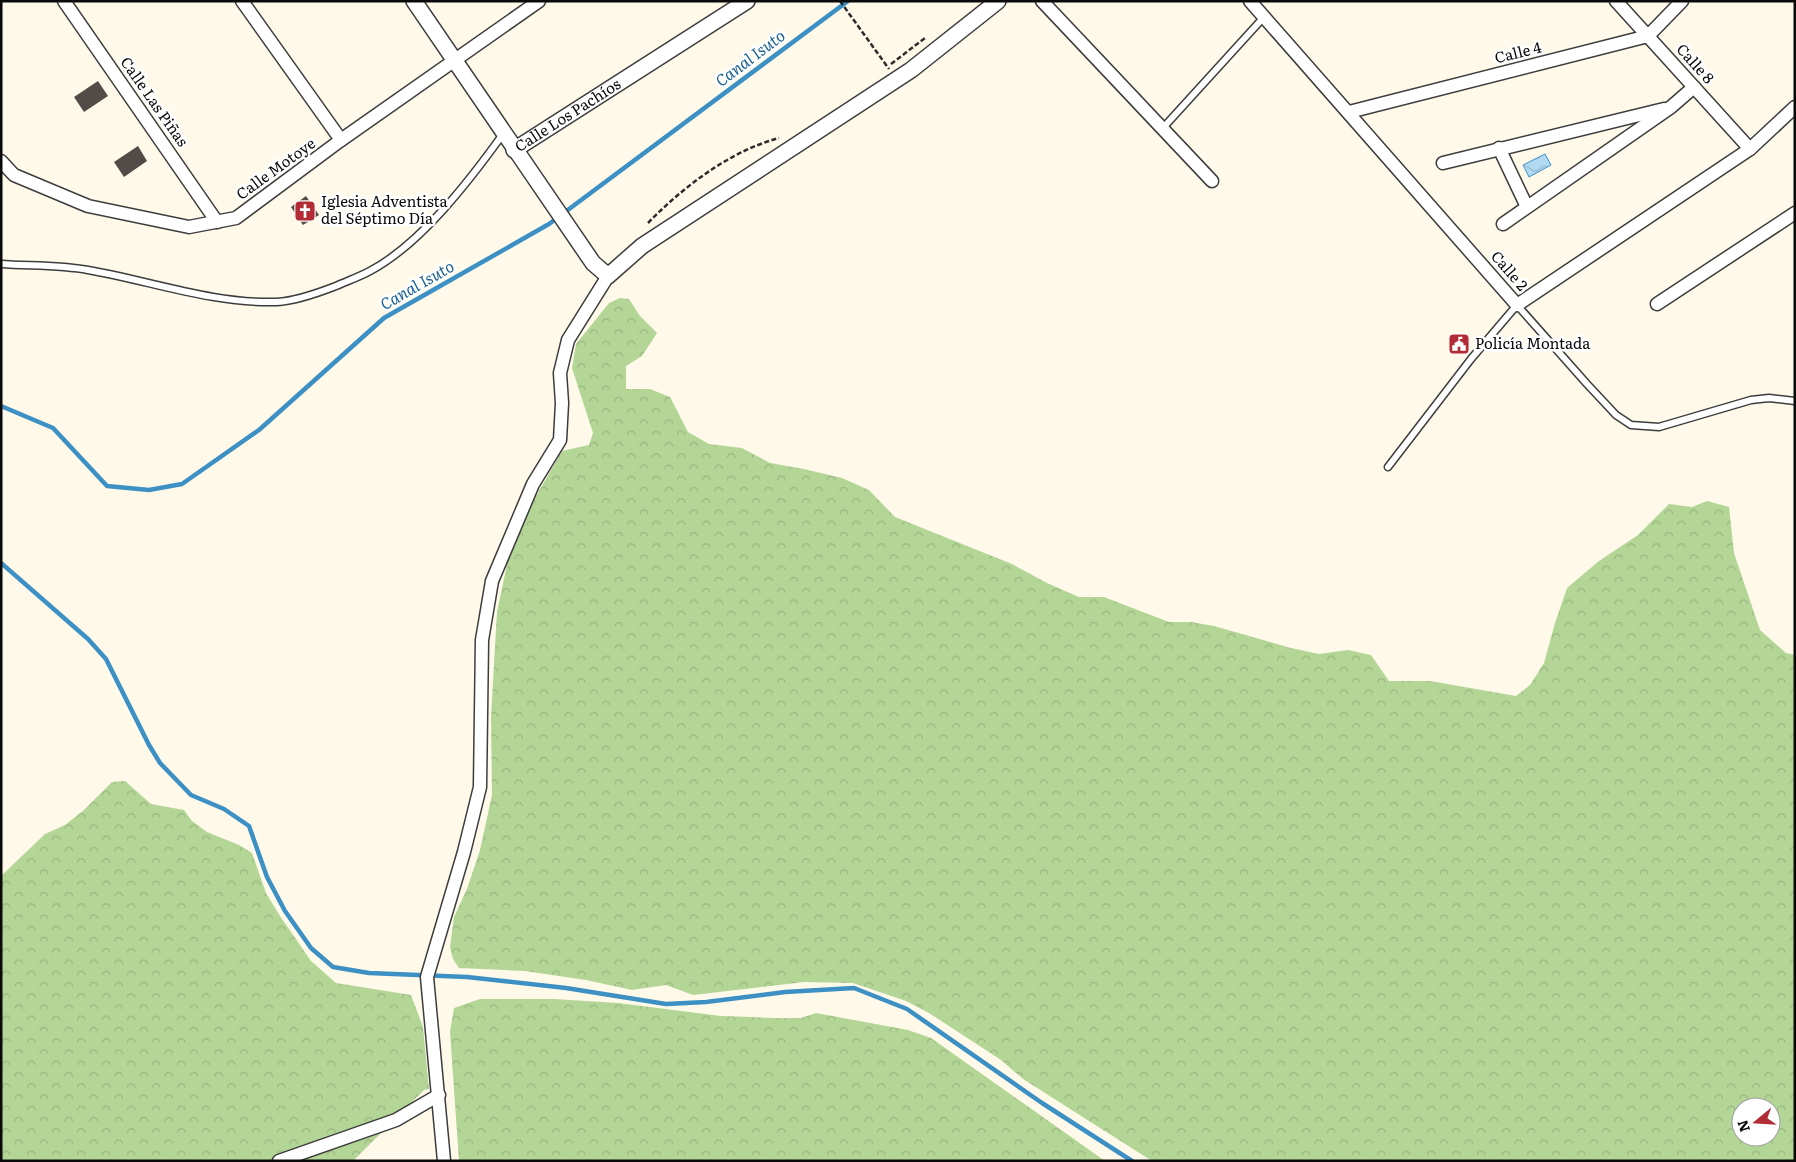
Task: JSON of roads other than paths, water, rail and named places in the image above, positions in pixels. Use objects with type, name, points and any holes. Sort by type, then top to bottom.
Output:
[{"type":"street","name":"Calle Las Piñas","points":[[64,1],[217,222]]},
{"type":"street","points":[[242,1],[342,140]]},
{"type":"street","name":"Calle Los Pachíos","points":[[414,1],[456,60],[514,150],[736,4]]},
{"type":"street","name":"Calle Motoye","points":[[1,161],[14,175],[88,206],[189,227],[236,218],[342,140],[539,1]]},
{"type":"street","points":[[444,1161],[427,977],[480,787],[482,640],[492,581],[533,484],[560,440],[562,403],[560,373],[568,340],[608,276],[642,246],[896,80],[998,1]]},
{"type":"street","points":[[1042,1],[1212,182]]},
{"type":"street","name":"Calle 2","points":[[1250,1],[1517,305],[1750,149],[1795,107]]},
{"type":"street","name":"Calle 8","points":[[1616,1],[1750,149]]},
{"type":"street","points":[[1648,36],[1682,1]]},
{"type":"street","name":"Calle 4","points":[[1349,112],[1648,36]]},
{"type":"street","points":[[1503,224],[1671,107],[1694,87]]},
{"type":"street","points":[[1443,163],[1671,107]]},
{"type":"street","points":[[1499,148],[1527,207]]},
{"type":"street","points":[[514,150],[593,263],[608,276]]},
{"type":"street","points":[[1656,304],[1795,212]]},
{"type":"street","points":[[279,1161],[396,1120],[439,1095]]},
{"type":"lane","points":[[1162,129],[1264,17]]},
{"type":"lane","points":[[1,264],[87,270],[176,290],[241,300],[279,302],[320,292],[370,272],[395,255],[471,179],[503,134]]},
{"type":"lane","points":[[1388,467],[1471,359],[1517,305],[1616,415],[1631,425],[1659,427],[1751,400],[1769,398],[1795,401]]},
{"type":"water","points":[[1545,154],[1551,165],[1529,177],[1523,165]]},
{"type":"waterway","name":"Canal Isuto","points":[[1,406],[53,428],[107,486],[149,490],[182,484],[259,430],[384,318],[549,224],[848,1]]},
{"type":"waterway","points":[[1,563],[88,639],[106,659],[160,763],[191,795],[224,809],[249,826],[267,877],[285,911],[311,948],[333,967],[369,973],[467,977],[566,988],[666,1004],[706,1002],[785,992],[854,988],[907,1009],[1042,1103],[1132,1161]]},
{"type":"place","name":"Iglesia Adventista del Séptimo Día","points":[[305,211]]},
{"type":"place","name":"Policía Montada","points":[[1459,344]]}]
